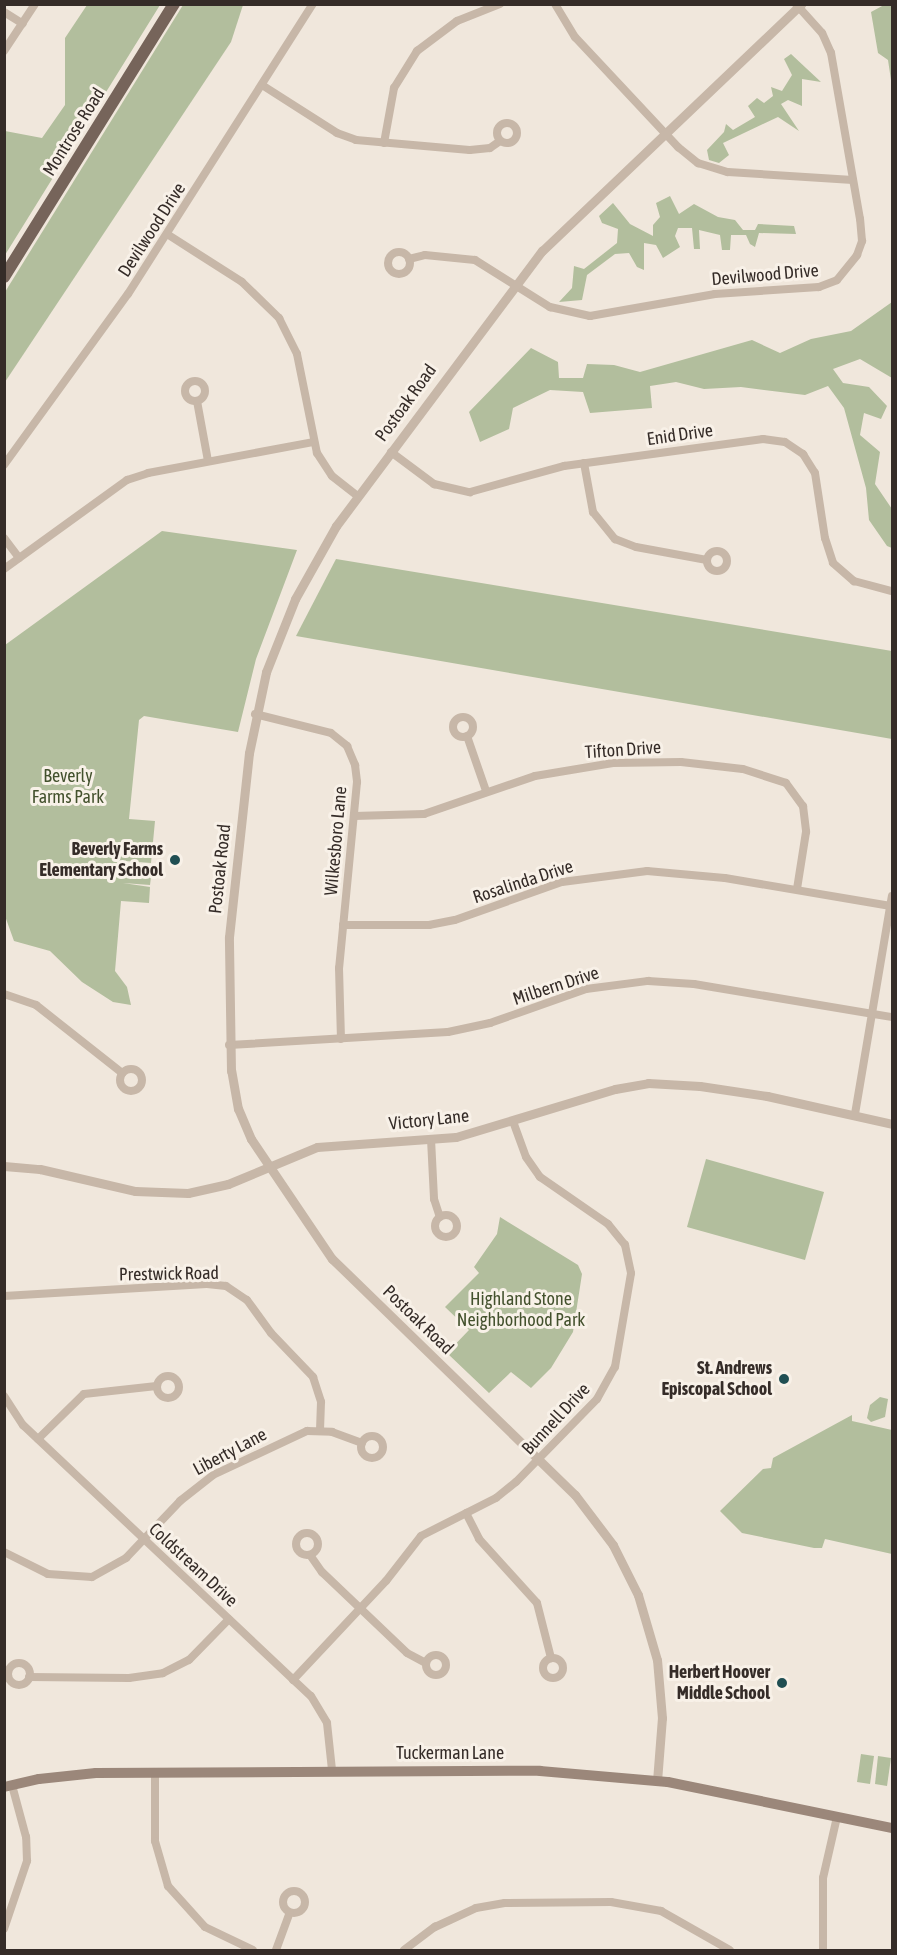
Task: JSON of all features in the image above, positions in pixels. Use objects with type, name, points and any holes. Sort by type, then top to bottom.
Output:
[{"type":"main road","name":"Montrose Road","points":[[4,277],[174,4]]},
{"type":"main road","name":"Tuckerman Lane","points":[[8,1786],[67,1776],[155,1773],[505,1770],[657,1781],[892,1828]]},
{"type":"street","points":[[4,51],[35,4]]},
{"type":"street","name":"Devilwood Drive","points":[[4,465],[167,234],[313,4]]},
{"type":"street","points":[[384,143],[394,88],[417,51],[457,21],[500,4]]},
{"type":"street","points":[[555,4],[575,37],[683,152],[712,169],[854,180]]},
{"type":"street","name":"Devilwood Drive","points":[[409,259],[425,255],[465,257],[485,264],[550,307],[593,316],[715,294],[829,284],[849,268],[862,241],[854,180],[831,53],[822,33],[798,5]]},
{"type":"street","name":"Postoak Road","points":[[657,1781],[661,1692],[641,1601],[604,1532],[575,1495],[332,1259],[267,1167],[238,1108],[229,1045],[229,937],[255,714],[266,672],[294,599],[357,496],[542,251],[798,5]]},
{"type":"street","points":[[4,12],[23,24]]},
{"type":"street","points":[[262,85],[338,134],[356,140],[470,150],[490,148],[500,141]]},
{"type":"street","points":[[167,234],[242,282],[279,318],[297,354],[314,442],[327,470],[357,496]]},
{"type":"street","points":[[197,401],[208,461]]},
{"type":"street","name":"Enid Drive","points":[[391,452],[434,484],[470,492],[584,463],[763,439],[785,442],[803,454],[815,473],[825,537],[833,563],[854,581],[892,591]]},
{"type":"street","points":[[4,569],[127,480],[208,461],[314,442]]},
{"type":"street","points":[[584,463],[593,512],[615,539],[636,548],[707,560]]},
{"type":"street","points":[[4,538],[20,558]]},
{"type":"street","name":"Wilkesboro Lane","points":[[255,714],[316,727],[341,740],[355,765],[354,816],[343,925],[341,1039]]},
{"type":"street","points":[[467,736],[486,791]]},
{"type":"street","name":"Tifton Drive","points":[[354,816],[424,814],[486,791],[561,771],[639,762],[691,763],[770,775],[793,790],[806,817],[797,890]]},
{"type":"street","name":"Rosalinda Drive","points":[[343,925],[394,927],[434,924],[552,885],[628,872],[680,872],[891,906]]},
{"type":"street","points":[[855,1114],[892,896]]},
{"type":"street","name":"Milbern Drive","points":[[229,1045],[461,1030],[586,989],[648,981],[694,984],[892,1017]]},
{"type":"street","points":[[4,994],[36,1005],[122,1073]]},
{"type":"street","name":"Victory Lane","points":[[4,1166],[40,1168],[135,1191],[173,1194],[218,1188],[327,1145],[456,1137],[615,1089],[660,1083],[717,1088],[855,1114],[892,1124]]},
{"type":"street","name":"Bunnell Drive","points":[[293,1680],[361,1609],[421,1536],[496,1498],[538,1460],[597,1399],[609,1380],[619,1354],[631,1264],[616,1230],[540,1177],[526,1157],[513,1121]]},
{"type":"street","points":[[431,1139],[434,1199],[440,1217]]},
{"type":"street","name":"Prestwick Road","points":[[4,1296],[207,1284],[226,1287],[247,1300],[271,1333],[313,1377],[321,1402],[320,1429]]},
{"type":"street","points":[[38,1438],[84,1394],[157,1386]]},
{"type":"street","name":"Coldstream Drive","points":[[4,1396],[17,1419],[293,1680],[323,1714],[330,1732],[332,1770]]},
{"type":"street","points":[[320,1429],[362,1443]]},
{"type":"street","name":"Liberty Lane","points":[[4,1552],[48,1574],[81,1578],[112,1568],[144,1539],[180,1501],[213,1475],[292,1437],[320,1429]]},
{"type":"street","points":[[466,1513],[479,1539],[537,1603],[551,1658]]},
{"type":"street","points":[[310,1555],[322,1572],[407,1653],[426,1663]]},
{"type":"street","points":[[29,1677],[129,1678],[164,1673],[189,1660],[228,1619]]},
{"type":"street","points":[[155,1773],[155,1841],[168,1886],[183,1907],[205,1927],[253,1950]]},
{"type":"street","points":[[4,1929],[27,1861],[26,1837],[8,1786]]},
{"type":"street","points":[[823,1950],[823,1878],[837,1817]]},
{"type":"street","points":[[404,1950],[454,1917],[505,1903],[643,1906],[661,1911],[717,1947],[730,1950]]},
{"type":"street","points":[[276,1950],[290,1912]]},
{"type":"green space","points":[[87,5],[160,5],[5,255],[5,131],[42,138],[65,105],[65,38]]},
{"type":"green space","points":[[183,5],[243,5],[231,42],[5,382],[5,292]]},
{"type":"green space","points":[[884,5],[892,5],[892,87],[888,60],[878,53],[871,12]]},
{"type":"green space","points":[[791,54],[821,82],[802,79],[802,106],[788,100],[781,104],[799,131],[778,117],[723,143],[729,155],[719,163],[709,160],[707,150],[724,132],[726,124],[733,130],[755,117],[748,106],[757,98],[764,103],[773,96],[771,87],[782,91],[792,75],[784,59]]},
{"type":"green space","points":[[670,196],[679,214],[694,204],[718,217],[735,220],[743,230],[755,230],[758,224],[794,226],[796,234],[759,233],[755,247],[750,244],[746,235],[731,235],[730,250],[722,250],[720,235],[699,230],[700,249],[694,249],[692,228],[678,228],[675,236],[680,247],[663,258],[656,245],[644,243],[644,270],[637,267],[629,253],[615,254],[587,275],[582,300],[559,302],[572,288],[574,266],[584,269],[617,243],[618,229],[602,223],[599,216],[613,203],[630,224],[653,236],[653,225],[660,217],[656,203]]},
{"type":"green space","points":[[892,302],[892,378],[860,359],[833,369],[843,383],[869,387],[887,406],[881,419],[864,413],[860,435],[880,452],[875,484],[892,509],[892,548],[887,546],[869,520],[866,488],[844,408],[828,386],[805,395],[741,387],[704,389],[676,382],[650,386],[652,408],[590,413],[583,392],[550,390],[513,408],[509,429],[480,442],[469,412],[531,348],[558,362],[559,378],[583,378],[587,364],[614,365],[640,372],[752,340],[780,353],[811,339],[851,331]]},
{"type":"green space","name":"Beverly Farms Park","points":[[162,531],[297,550],[256,659],[238,732],[144,716],[139,720],[129,819],[155,821],[151,863],[125,861],[125,867],[152,869],[150,885],[123,883],[150,887],[149,903],[121,901],[115,971],[127,987],[131,1005],[113,1002],[82,982],[50,951],[14,941],[5,916],[5,645]]},
{"type":"green space","points":[[336,559],[892,651],[892,739],[296,636]]},
{"type":"green space","points":[[706,1159],[824,1192],[805,1260],[687,1227]]},
{"type":"green space","name":"Highland Stone Neighborhood Park","points":[[500,1217],[578,1265],[582,1274],[573,1332],[551,1368],[531,1388],[511,1372],[489,1393],[447,1353],[469,1330],[445,1307],[479,1273],[474,1267],[497,1234]]},
{"type":"green space","points":[[880,1397],[888,1399],[885,1417],[871,1422],[867,1418],[870,1405]]},
{"type":"green space","points":[[852,1415],[852,1421],[892,1430],[892,1554],[825,1539],[822,1548],[814,1548],[742,1533],[720,1511],[763,1469],[771,1468],[773,1458]]},
{"type":"green space","points":[[861,1754],[874,1756],[870,1784],[857,1782]]},
{"type":"green space","points":[[878,1756],[891,1758],[887,1786],[875,1784]]},
{"type":"place","name":"Beverly Farms Elementary School","points":[[175,860]]},
{"type":"place","name":"St. Andrews Episcopal School","points":[[784,1379]]},
{"type":"place","name":"Herbert Hoover Middle School","points":[[782,1683]]}]
